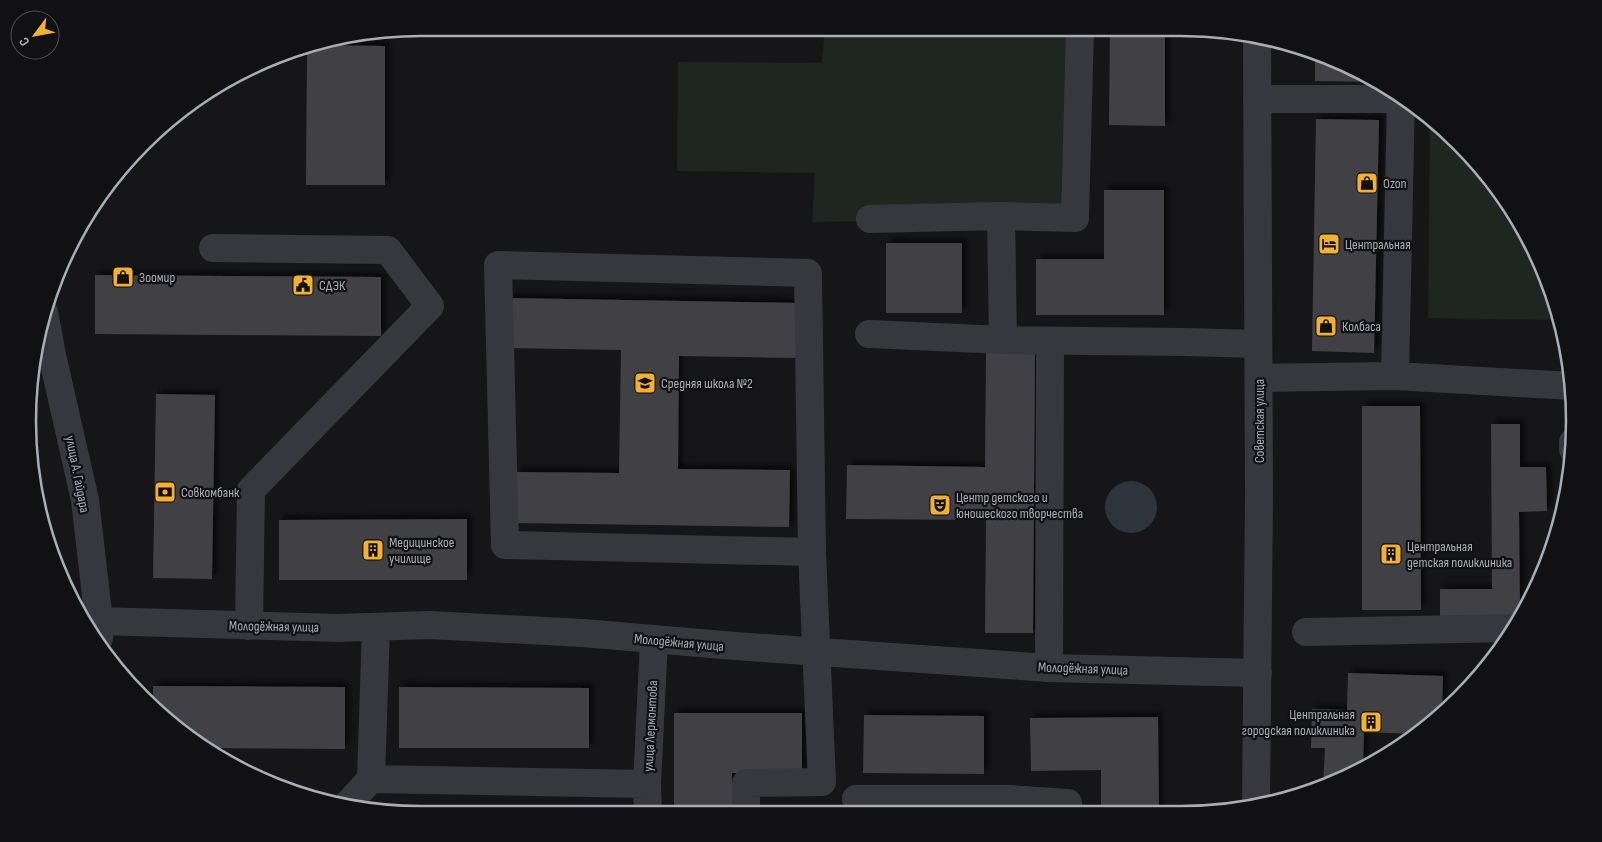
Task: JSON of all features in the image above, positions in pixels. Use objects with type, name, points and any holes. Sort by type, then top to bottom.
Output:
[{"type":"street","points":[[870,219],[1001,216],[1075,218],[1080,36]]},
{"type":"street","name":"Советская улица","points":[[1256,798],[1259,497],[1257,44]]},
{"type":"street","points":[[1257,99],[1390,98]]},
{"type":"street","points":[[1395,376],[1402,106]]},
{"type":"street","points":[[1001,216],[1003,340]]},
{"type":"street","points":[[213,248],[388,250],[430,306],[251,490],[249,626]]},
{"type":"street","points":[[746,806],[746,784],[822,782],[812,552],[808,273],[498,266],[505,545],[812,552]]},
{"type":"street","name":"улица А. Гайдара","points":[[47,330],[85,500],[99,630]]},
{"type":"street","points":[[869,334],[1003,340],[1258,344]]},
{"type":"street","points":[[1049,668],[1050,340]]},
{"type":"street","points":[[1259,378],[1395,376],[1564,386]]},
{"type":"street","name":"Молодёжная улица","points":[[99,630],[249,626],[337,628],[430,625],[582,633],[654,640],[1049,668],[1258,673]]},
{"type":"street","points":[[352,799],[371,779],[376,627]]},
{"type":"street","points":[[1306,632],[1505,628]]},
{"type":"street","name":"улица Лермонтова","points":[[648,806],[654,640]]},
{"type":"street","points":[[371,779],[648,784]]},
{"type":"street","points":[[856,799],[1009,799],[1068,803],[1068,806]]},
{"type":"shaded area","points":[[824,36],[1080,36],[1075,218],[812,222],[815,173],[677,171],[678,62],[822,63]]},
{"type":"shaded area","points":[[1430,128],[1470,167],[1501,207],[1526,251],[1553,320],[1428,318]]},
{"type":"shaded area","points":[[1126,481],[1136,481],[1150,488],[1157,502],[1157,512],[1150,526],[1136,533],[1126,533],[1116,529],[1109,522],[1105,512],[1105,502],[1109,492],[1116,485]]},
{"type":"building","points":[[1110,36],[1165,36],[1165,126],[1109,125]]},
{"type":"building","points":[[339,45],[385,46],[385,185],[306,185],[307,54]]},
{"type":"building","points":[[1315,61],[1362,82],[1315,81]]},
{"type":"building","points":[[1316,119],[1379,120],[1374,353],[1312,351]]},
{"type":"building","points":[[1104,190],[1164,190],[1164,315],[1036,315],[1036,259],[1104,259]]},
{"type":"building","points":[[886,243],[962,243],[962,313],[886,313]]},
{"type":"building","points":[[95,275],[381,277],[381,336],[95,334]]},
{"type":"building","points":[[509,298],[799,303],[799,358],[679,356],[678,469],[790,470],[789,527],[515,523],[516,472],[619,473],[621,350],[508,348]]},
{"type":"building","name":"Центр детского и юношеского творчества","points":[[986,352],[1035,353],[1033,633],[985,633],[986,520],[846,519],[847,465],[985,467]]},
{"type":"building","points":[[156,394],[215,395],[212,579],[153,578]]},
{"type":"building","name":"Центральная детская поликлиника","points":[[1362,406],[1420,406],[1421,610],[1362,610]]},
{"type":"building","points":[[1491,424],[1520,424],[1520,467],[1546,467],[1547,511],[1519,512],[1520,602],[1509,622],[1440,623],[1440,589],[1492,589]]},
{"type":"building","name":"Медицинское училище","points":[[467,519],[467,580],[279,580],[279,520]]},
{"type":"building","name":"Центральная городская поликлиника","points":[[1348,673],[1443,676],[1442,703],[1435,710],[1405,734],[1364,732],[1363,759],[1323,778],[1325,748],[1311,748],[1312,709],[1347,710]]},
{"type":"building","points":[[153,686],[345,687],[345,749],[219,748],[187,726],[153,697]]},
{"type":"building","points":[[399,687],[589,688],[589,748],[399,748]]},
{"type":"building","points":[[674,713],[802,713],[802,773],[732,773],[732,806],[674,806]]},
{"type":"building","points":[[864,715],[984,716],[984,774],[863,773]]},
{"type":"building","points":[[1158,717],[1159,806],[1101,806],[1101,770],[1031,771],[1030,718]]},
{"type":"place","name":"Ozon","points":[[1367,183]]},
{"type":"place","name":"Центральная","points":[[1329,244]]},
{"type":"place","name":"Зоомир","points":[[123,277]]},
{"type":"place","name":"СДЭК","points":[[303,285]]},
{"type":"place","name":"Колбаса","points":[[1326,326]]},
{"type":"place","name":"Средняя школа №2","points":[[645,383]]},
{"type":"place","name":"Совкомбанк","points":[[165,492]]},
{"type":"place","name":"Центр детского и юношеского творчества","points":[[940,505]]},
{"type":"place","name":"Медицинское училище","points":[[373,550]]},
{"type":"place","name":"Центральная детская поликлиника","points":[[1391,554]]},
{"type":"place","name":"Центральная городская поликлиника","points":[[1371,722]]}]
